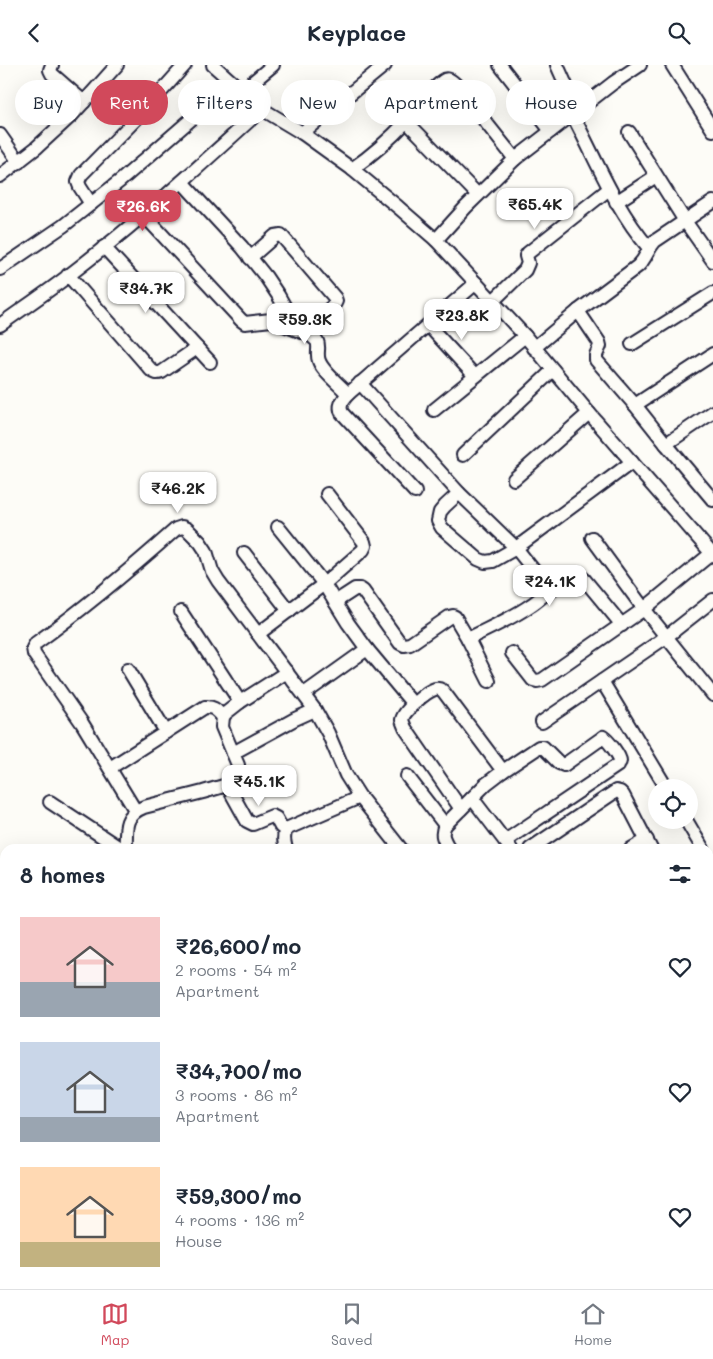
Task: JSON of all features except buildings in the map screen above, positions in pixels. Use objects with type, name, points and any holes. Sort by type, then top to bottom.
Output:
[{"type":"street","points":[[52,65],[50,70],[52,74],[84,102]]},
{"type":"street","points":[[91,204],[78,182],[81,175],[142,113],[185,65]]},
{"type":"street","points":[[213,65],[229,80]]},
{"type":"street","points":[[248,80],[273,65]]},
{"type":"street","points":[[302,133],[385,65]]},
{"type":"street","points":[[500,65],[551,131]]},
{"type":"street","points":[[557,65],[563,80]]},
{"type":"street","points":[[596,96],[640,65]]},
{"type":"street","points":[[672,65],[713,130]]},
{"type":"street","points":[[0,176],[36,148],[84,102],[111,67]]},
{"type":"street","points":[[271,114],[302,133],[352,169],[436,240],[525,336],[712,554],[644,609],[542,680],[537,681],[533,679],[512,653]]},
{"type":"street","points":[[0,269],[63,226],[190,125]]},
{"type":"street","points":[[0,325],[104,247],[182,182],[244,125]]},
{"type":"street","points":[[352,169],[372,155],[402,125]]},
{"type":"street","points":[[410,125],[478,195]]},
{"type":"street","points":[[488,125],[515,159]]},
{"type":"street","points":[[436,240],[515,159],[559,125]]},
{"type":"street","points":[[580,125],[616,202],[635,232],[649,248]]},
{"type":"street","points":[[629,132],[684,221],[713,261]]},
{"type":"street","points":[[0,135],[19,162]]},
{"type":"street","points":[[616,202],[656,176]]},
{"type":"street","points":[[182,182],[250,258],[278,295],[295,322],[317,341],[319,345],[319,362],[348,394]]},
{"type":"street","points":[[493,301],[528,267],[526,256],[528,253],[609,189]]},
{"type":"street","points":[[534,348],[578,311],[645,260],[649,248],[655,241],[713,202]]},
{"type":"street","points":[[143,214],[245,323],[271,320],[302,332],[334,305],[335,298],[281,235],[275,236],[250,258]]},
{"type":"street","points":[[104,247],[210,362]]},
{"type":"street","points":[[68,275],[150,371],[159,374],[197,348]]},
{"type":"street","points":[[415,492],[342,413],[340,404],[360,383],[476,283]]},
{"type":"street","points":[[632,344],[713,293]]},
{"type":"street","points":[[578,311],[600,346],[596,360],[713,500]]},
{"type":"street","points":[[428,325],[475,376]]},
{"type":"street","points":[[434,410],[525,336]]},
{"type":"street","points":[[635,405],[713,354]]},
{"type":"street","points":[[464,455],[553,370]]},
{"type":"street","points":[[360,383],[459,493],[516,548],[550,591]]},
{"type":"street","points":[[666,444],[713,412]]},
{"type":"street","points":[[514,479],[590,413]]},
{"type":"street","points":[[459,493],[440,512],[438,521],[442,529],[478,559],[485,562],[493,561],[516,548],[632,462]]},
{"type":"street","points":[[258,634],[363,550],[364,542],[327,494]]},
{"type":"street","points":[[135,810],[82,723],[34,654],[33,648],[36,643],[121,577],[176,529],[182,527],[187,529],[200,542],[206,551],[212,571],[218,581],[315,710],[328,733],[346,775],[360,797],[397,844]]},
{"type":"street","points":[[278,527],[324,583],[367,649],[413,704]]},
{"type":"street","points":[[592,538],[644,609],[713,695]]},
{"type":"street","points":[[244,553],[289,611]]},
{"type":"street","points":[[468,639],[530,606],[568,577],[577,575],[584,579],[622,625]]},
{"type":"street","points":[[335,602],[356,589],[364,591],[400,643],[404,645],[410,644],[452,616],[458,620],[489,681]]},
{"type":"street","points":[[542,722],[666,637],[713,600]]},
{"type":"street","points":[[181,612],[240,701]]},
{"type":"street","points":[[304,694],[367,649]]},
{"type":"street","points":[[128,669],[166,732]]},
{"type":"street","points":[[222,717],[240,701],[287,672]]},
{"type":"street","points":[[602,681],[661,779]]},
{"type":"street","points":[[460,809],[405,728],[402,720],[413,704],[435,689],[443,691],[503,771]]},
{"type":"street","points":[[110,768],[205,707],[210,706],[222,717],[222,727],[238,765],[238,773],[234,780],[227,785],[135,810],[130,816],[126,828],[126,844]]},
{"type":"street","points":[[233,753],[315,710]]},
{"type":"street","points":[[446,844],[442,832],[445,825],[460,809],[486,784],[539,747],[543,747],[558,763],[564,765],[603,737],[607,739],[619,757],[618,765],[522,830],[509,844]]},
{"type":"street","points":[[407,776],[445,825]]},
{"type":"street","points":[[227,785],[247,821],[253,824],[272,816],[280,827],[286,829],[360,797]]},
{"type":"street","points":[[539,844],[616,791],[623,795],[649,844]]},
{"type":"street","points":[[472,798],[507,844]]},
{"type":"street","points":[[50,802],[113,844]]},
{"type":"street","points":[[285,844],[284,834],[286,829]]},
{"type":"street","points":[[691,829],[700,844]]},
{"type":"street","points":[[522,830],[531,844]]}]
